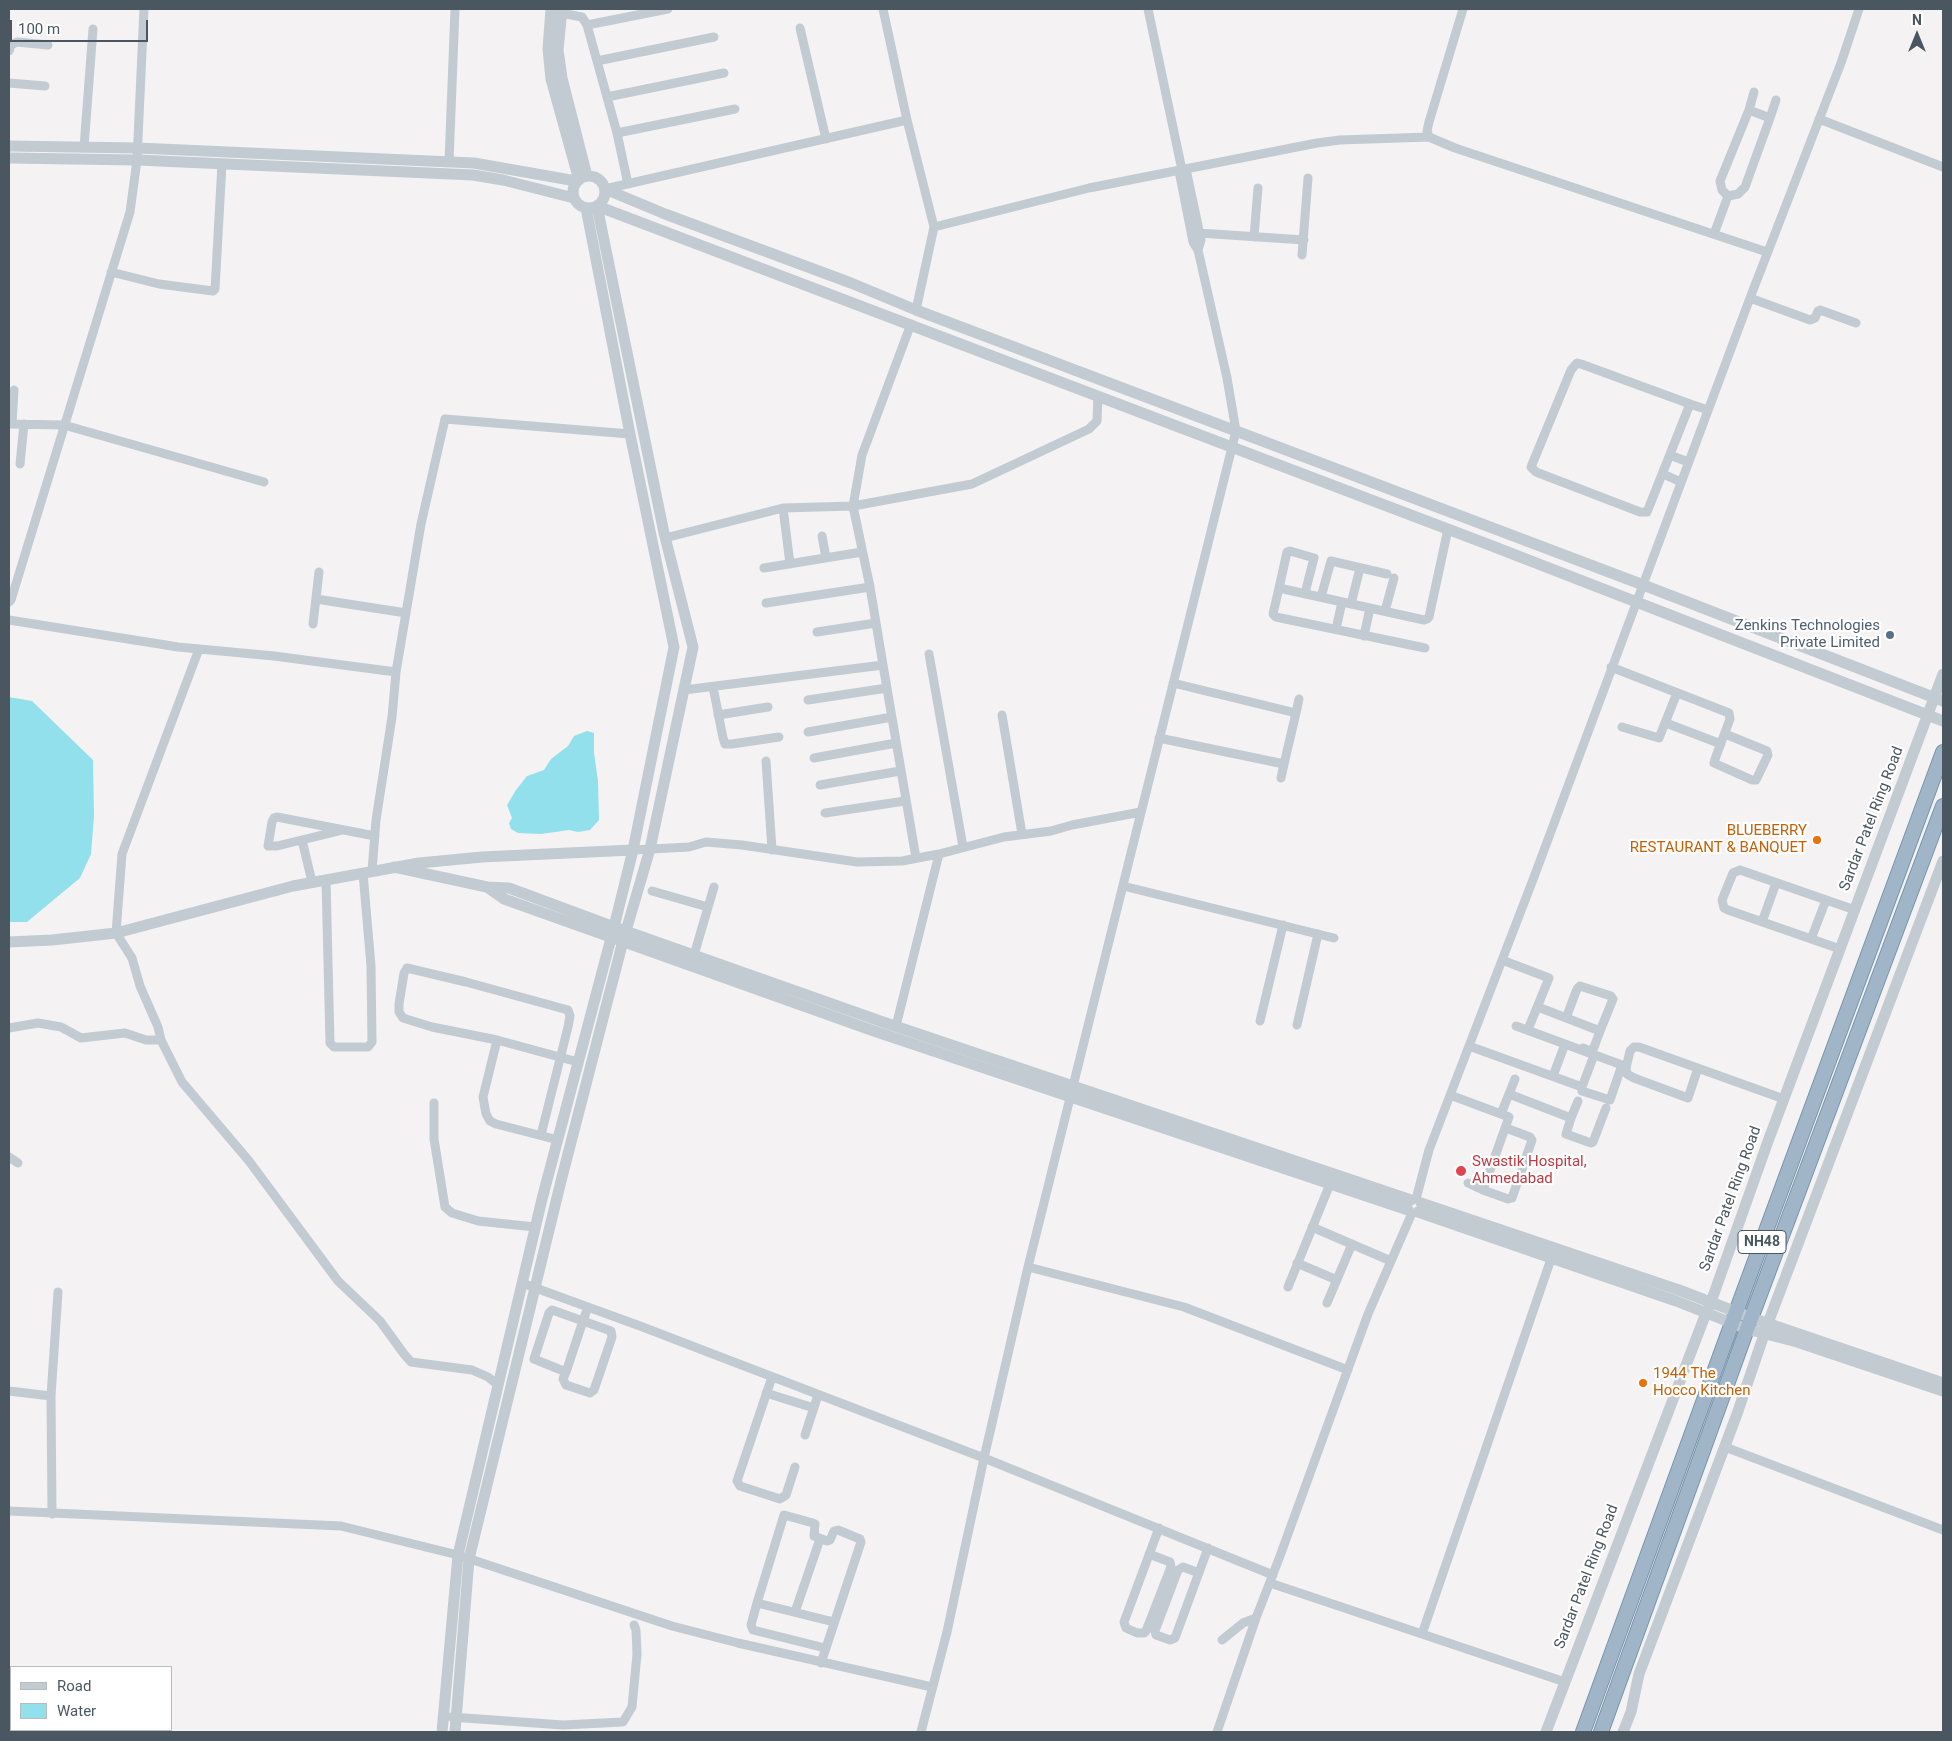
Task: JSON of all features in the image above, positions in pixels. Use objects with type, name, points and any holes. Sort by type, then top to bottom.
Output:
[{"type":"highway","name":"NH48","points":[[1583,1732],[1943,752]]},
{"type":"highway","name":"NH48","points":[[1602,1732],[1749,1324],[1943,806]]},
{"type":"street","points":[[9,602],[130,212],[138,148],[144,9]]},
{"type":"street","points":[[449,162],[455,9]]},
{"type":"street","points":[[587,25],[668,9]]},
{"type":"street","points":[[883,9],[907,120],[934,227],[916,310]]},
{"type":"street","points":[[921,1732],[946,1632],[1028,1267],[1236,431],[1227,378],[1198,250],[1193,242],[1182,170],[1148,9]]},
{"type":"street","points":[[1429,137],[1427,131],[1429,122],[1462,9]]},
{"type":"street","points":[[1217,1732],[1256,1618],[1272,1579],[1368,1314],[1414,1206],[1429,1150],[1859,9]]},
{"type":"street","points":[[628,184],[617,133],[587,25],[582,17],[558,10],[558,50],[581,179],[572,193],[577,203],[911,324],[1943,721]]},
{"type":"street","points":[[800,28],[826,139]]},
{"type":"street","points":[[84,147],[93,29]]},
{"type":"street","points":[[597,61],[714,37]]},
{"type":"street","points":[[9,51],[11,45],[17,42],[48,45]]},
{"type":"street","points":[[607,97],[724,73]]},
{"type":"street","points":[[9,83],[45,86]]},
{"type":"street","points":[[1728,196],[1722,190],[1720,181],[1749,110],[1754,92]]},
{"type":"street","points":[[1728,196],[1738,194],[1745,187],[1776,100]]},
{"type":"street","points":[[617,133],[735,108]]},
{"type":"street","points":[[1749,110],[1770,118]]},
{"type":"street","points":[[1819,119],[1943,167]]},
{"type":"street","points":[[605,189],[907,120]]},
{"type":"street","points":[[934,227],[1089,188],[1317,143],[1340,140],[1429,137],[1455,148],[1767,252]]},
{"type":"street","points":[[9,146],[138,148],[449,162],[581,179],[599,179],[605,189],[664,214],[851,283],[916,310],[1939,699]]},
{"type":"street","points":[[9,158],[137,160],[473,175],[502,180],[574,198]]},
{"type":"street","points":[[111,272],[159,284],[213,291],[222,164]]},
{"type":"street","points":[[1182,170],[1200,233],[1201,240],[1198,250]]},
{"type":"street","points":[[1302,254],[1308,178]]},
{"type":"street","points":[[1254,237],[1258,188]]},
{"type":"street","points":[[592,207],[604,197],[605,189]]},
{"type":"street","points":[[1714,234],[1728,196]]},
{"type":"street","points":[[455,1732],[469,1559],[619,934],[633,850],[674,647],[630,434],[592,207]]},
{"type":"street","points":[[442,1732],[458,1554],[535,1227],[578,1062],[619,934],[650,849],[693,647],[665,538],[592,207]]},
{"type":"street","points":[[1200,233],[1304,240]]},
{"type":"street","points":[[1750,298],[1810,320],[1815,318],[1820,310],[1856,323]]},
{"type":"street","points":[[911,324],[862,455],[854,506],[870,587],[916,858]]},
{"type":"street","points":[[1690,404],[1650,508],[1644,513],[1536,472],[1531,467],[1572,370],[1577,363],[1708,410]]},
{"type":"street","points":[[14,390],[10,424],[64,425],[264,482]]},
{"type":"street","points":[[665,538],[782,508],[854,506],[972,484],[1088,429],[1097,422],[1098,396]]},
{"type":"street","points":[[326,880],[330,1043],[334,1047],[368,1047],[372,1042],[367,872],[375,836],[396,672],[421,524],[445,419],[630,434]]},
{"type":"street","points":[[20,464],[24,424]]},
{"type":"street","points":[[1670,455],[1688,462]]},
{"type":"street","points":[[1663,474],[1681,482]]},
{"type":"street","points":[[782,508],[790,564]]},
{"type":"street","points":[[1279,588],[1424,620],[1430,617],[1448,529]]},
{"type":"street","points":[[822,536],[826,558]]},
{"type":"street","points":[[1304,594],[1314,558],[1290,551],[1288,552],[1273,614],[1276,617],[1425,648]]},
{"type":"street","points":[[764,568],[862,552]]},
{"type":"street","points":[[1321,597],[1332,562],[1360,568],[1391,576],[1385,611]]},
{"type":"street","points":[[1336,630],[1360,568]]},
{"type":"street","points":[[313,624],[319,572]]},
{"type":"street","points":[[766,603],[870,587]]},
{"type":"street","points":[[316,599],[406,613]]},
{"type":"street","points":[[1364,636],[1370,608]]},
{"type":"street","points":[[9,620],[199,649],[274,656],[396,672]]},
{"type":"street","points":[[817,632],[876,623]]},
{"type":"street","points":[[199,649],[122,854],[116,933],[132,958],[140,986],[158,1027],[161,1040],[182,1082],[249,1160],[338,1281],[380,1322],[411,1362],[472,1370],[488,1377],[498,1385]]},
{"type":"street","points":[[929,654],[964,847]]},
{"type":"street","points":[[684,690],[883,665]]},
{"type":"street","points":[[1612,667],[1729,713],[1730,720],[1715,759],[1716,765],[1756,780],[1768,755],[1767,751],[1725,734]]},
{"type":"street","name":"Sardar Patel Ring Road","points":[[1546,1732],[1711,1302],[1784,1099],[1928,715],[1939,699],[1943,674]]},
{"type":"street","points":[[1173,683],[1296,713]]},
{"type":"street","points":[[713,687],[723,738],[726,744],[779,737]]},
{"type":"street","points":[[808,700],[887,688]]},
{"type":"street","points":[[1622,727],[1656,739],[1660,736],[1678,693]]},
{"type":"street","points":[[1281,778],[1299,699]]},
{"type":"street","points":[[718,715],[768,707]]},
{"type":"street","points":[[1002,715],[1022,834]]},
{"type":"street","points":[[808,732],[892,717]]},
{"type":"street","points":[[1666,722],[1721,744]]},
{"type":"street","points":[[1160,738],[1284,764]]},
{"type":"street","points":[[814,758],[896,743]]},
{"type":"street","points":[[766,761],[772,850]]},
{"type":"street","points":[[820,785],[900,771]]},
{"type":"street","points":[[825,814],[905,801]]},
{"type":"street","points":[[9,942],[52,940],[116,933],[293,886],[419,862],[650,849],[689,846],[706,842],[857,862],[902,861],[1022,834],[1141,812]]},
{"type":"street","points":[[343,830],[272,847],[268,846],[274,818],[281,817],[375,836]]},
{"type":"street","points":[[302,840],[312,882]]},
{"type":"street","points":[[896,1026],[938,854]]},
{"type":"street","points":[[1623,1732],[1639,1674],[1725,1448],[1766,1328],[1943,861]]},
{"type":"street","points":[[394,867],[487,887],[509,888],[619,934],[871,1030],[1330,1184],[1414,1206],[1551,1259],[1706,1313],[1734,1317]]},
{"type":"street","points":[[1840,949],[1728,910],[1724,908],[1722,900],[1733,873],[1740,870],[1855,910]]},
{"type":"street","points":[[1762,922],[1776,883]]},
{"type":"street","points":[[1123,886],[1334,938]]},
{"type":"street","points":[[694,955],[714,887]]},
{"type":"street","points":[[652,891],[708,907]]},
{"type":"street","points":[[1811,939],[1826,900]]},
{"type":"street","points":[[1260,1021],[1283,925]]},
{"type":"street","points":[[619,934],[694,955],[1414,1206],[1711,1302],[1749,1324],[1943,1382]]},
{"type":"street","points":[[1296,1025],[1318,934]]},
{"type":"street","points":[[1502,960],[1549,978],[1529,1027]]},
{"type":"street","points":[[541,1135],[561,1057],[568,1027],[570,1016],[568,1010],[407,968],[402,983],[399,1004],[402,1018],[432,1027],[497,1040],[561,1057],[578,1062]]},
{"type":"street","points":[[1566,1018],[1577,989],[1580,986],[1611,996],[1613,999],[1593,1050],[1590,1051],[1529,1027],[1517,1025],[1565,1044],[1594,1055],[1622,1066],[1610,1100],[1607,1101],[1582,1091],[1582,1086],[1594,1055]]},
{"type":"street","points":[[1538,1007],[1600,1031]]},
{"type":"street","points":[[9,1028],[38,1023],[62,1027],[81,1038],[125,1033],[146,1040],[161,1040]]},
{"type":"street","points":[[497,1040],[483,1097],[486,1114],[490,1121],[558,1140]]},
{"type":"street","points":[[1553,1076],[1565,1044]]},
{"type":"street","points":[[1469,1046],[1582,1086]]},
{"type":"street","points":[[1698,1068],[1688,1098],[1634,1078],[1627,1074],[1626,1068],[1630,1051],[1634,1047],[1639,1047],[1698,1068],[1784,1099]]},
{"type":"street","points":[[1501,1114],[1515,1079]]},
{"type":"street","points":[[1509,1094],[1572,1118]]},
{"type":"street","points":[[1450,1095],[1509,1117],[1484,1190]]},
{"type":"street","points":[[1578,1101],[1566,1134],[1592,1143],[1606,1108]]},
{"type":"street","points":[[434,1103],[434,1139],[445,1207],[452,1213],[478,1222],[535,1227]]},
{"type":"street","points":[[1468,1183],[1508,1199],[1512,1198],[1532,1140],[1530,1137],[1506,1128]]},
{"type":"street","points":[[9,1157],[18,1163]]},
{"type":"street","points":[[1288,1286],[1330,1184]]},
{"type":"street","points":[[1312,1227],[1391,1261]]},
{"type":"street","points":[[1327,1303],[1352,1244]]},
{"type":"street","points":[[1422,1634],[1551,1259]]},
{"type":"street","points":[[1297,1263],[1337,1280]]},
{"type":"street","points":[[1028,1267],[1184,1307],[1348,1370]]},
{"type":"street","points":[[522,1283],[984,1458],[1208,1548],[1272,1579],[1422,1634],[1564,1682]]},
{"type":"street","points":[[52,1514],[51,1396],[58,1292]]},
{"type":"street","points":[[566,1372],[534,1359],[549,1313],[552,1310],[583,1321],[609,1330],[612,1334],[594,1390],[590,1393],[566,1385],[563,1379],[566,1372],[583,1321],[588,1307]]},
{"type":"street","points":[[1766,1328],[1798,1342],[1943,1391]]},
{"type":"street","points":[[772,1377],[737,1478],[738,1484],[780,1499],[786,1495],[795,1467]]},
{"type":"street","points":[[9,1391],[51,1396]]},
{"type":"street","points":[[766,1393],[814,1408]]},
{"type":"street","points":[[805,1435],[818,1395]]},
{"type":"street","points":[[1725,1448],[1943,1530]]},
{"type":"street","points":[[9,1511],[341,1526],[458,1554],[672,1626],[821,1663],[932,1687]]},
{"type":"street","points":[[821,1663],[861,1542],[858,1537],[838,1530],[834,1531],[828,1541],[820,1539],[813,1535],[815,1524],[784,1515],[751,1625],[752,1630],[825,1648]]},
{"type":"street","points":[[1149,1554],[1170,1562],[1171,1567],[1146,1631],[1137,1634],[1126,1628],[1124,1622],[1149,1554],[1159,1528]]},
{"type":"street","points":[[795,1612],[820,1539]]},
{"type":"street","points":[[1199,1573],[1183,1567],[1178,1570],[1155,1631],[1156,1636],[1170,1640],[1175,1638],[1199,1573],[1208,1548]]},
{"type":"street","points":[[758,1604],[834,1622]]},
{"type":"street","points":[[1222,1640],[1243,1623],[1256,1618]]},
{"type":"street","points":[[444,1717],[563,1725],[623,1722],[632,1707],[637,1654],[634,1625]]},
{"type":"water","points":[[9,697],[32,701],[93,760],[94,816],[91,854],[80,878],[27,922],[9,922]]},
{"type":"water","points":[[587,731],[594,733],[599,820],[590,830],[578,832],[569,830],[541,834],[518,833],[511,829],[509,823],[512,818],[507,805],[516,790],[527,776],[544,770],[551,759],[568,746],[574,736]]},
{"type":"place","name":"Zenkins Technologies Private Limited","points":[[1890,635]]},
{"type":"place","name":"BLUEBERRY RESTAURANT & BANQUET","points":[[1817,840]]},
{"type":"place","name":"Swastik Hospital, Ahmedabad","points":[[1461,1171]]},
{"type":"place","name":"1944 The Hocco Kitchen","points":[[1643,1383]]}]
